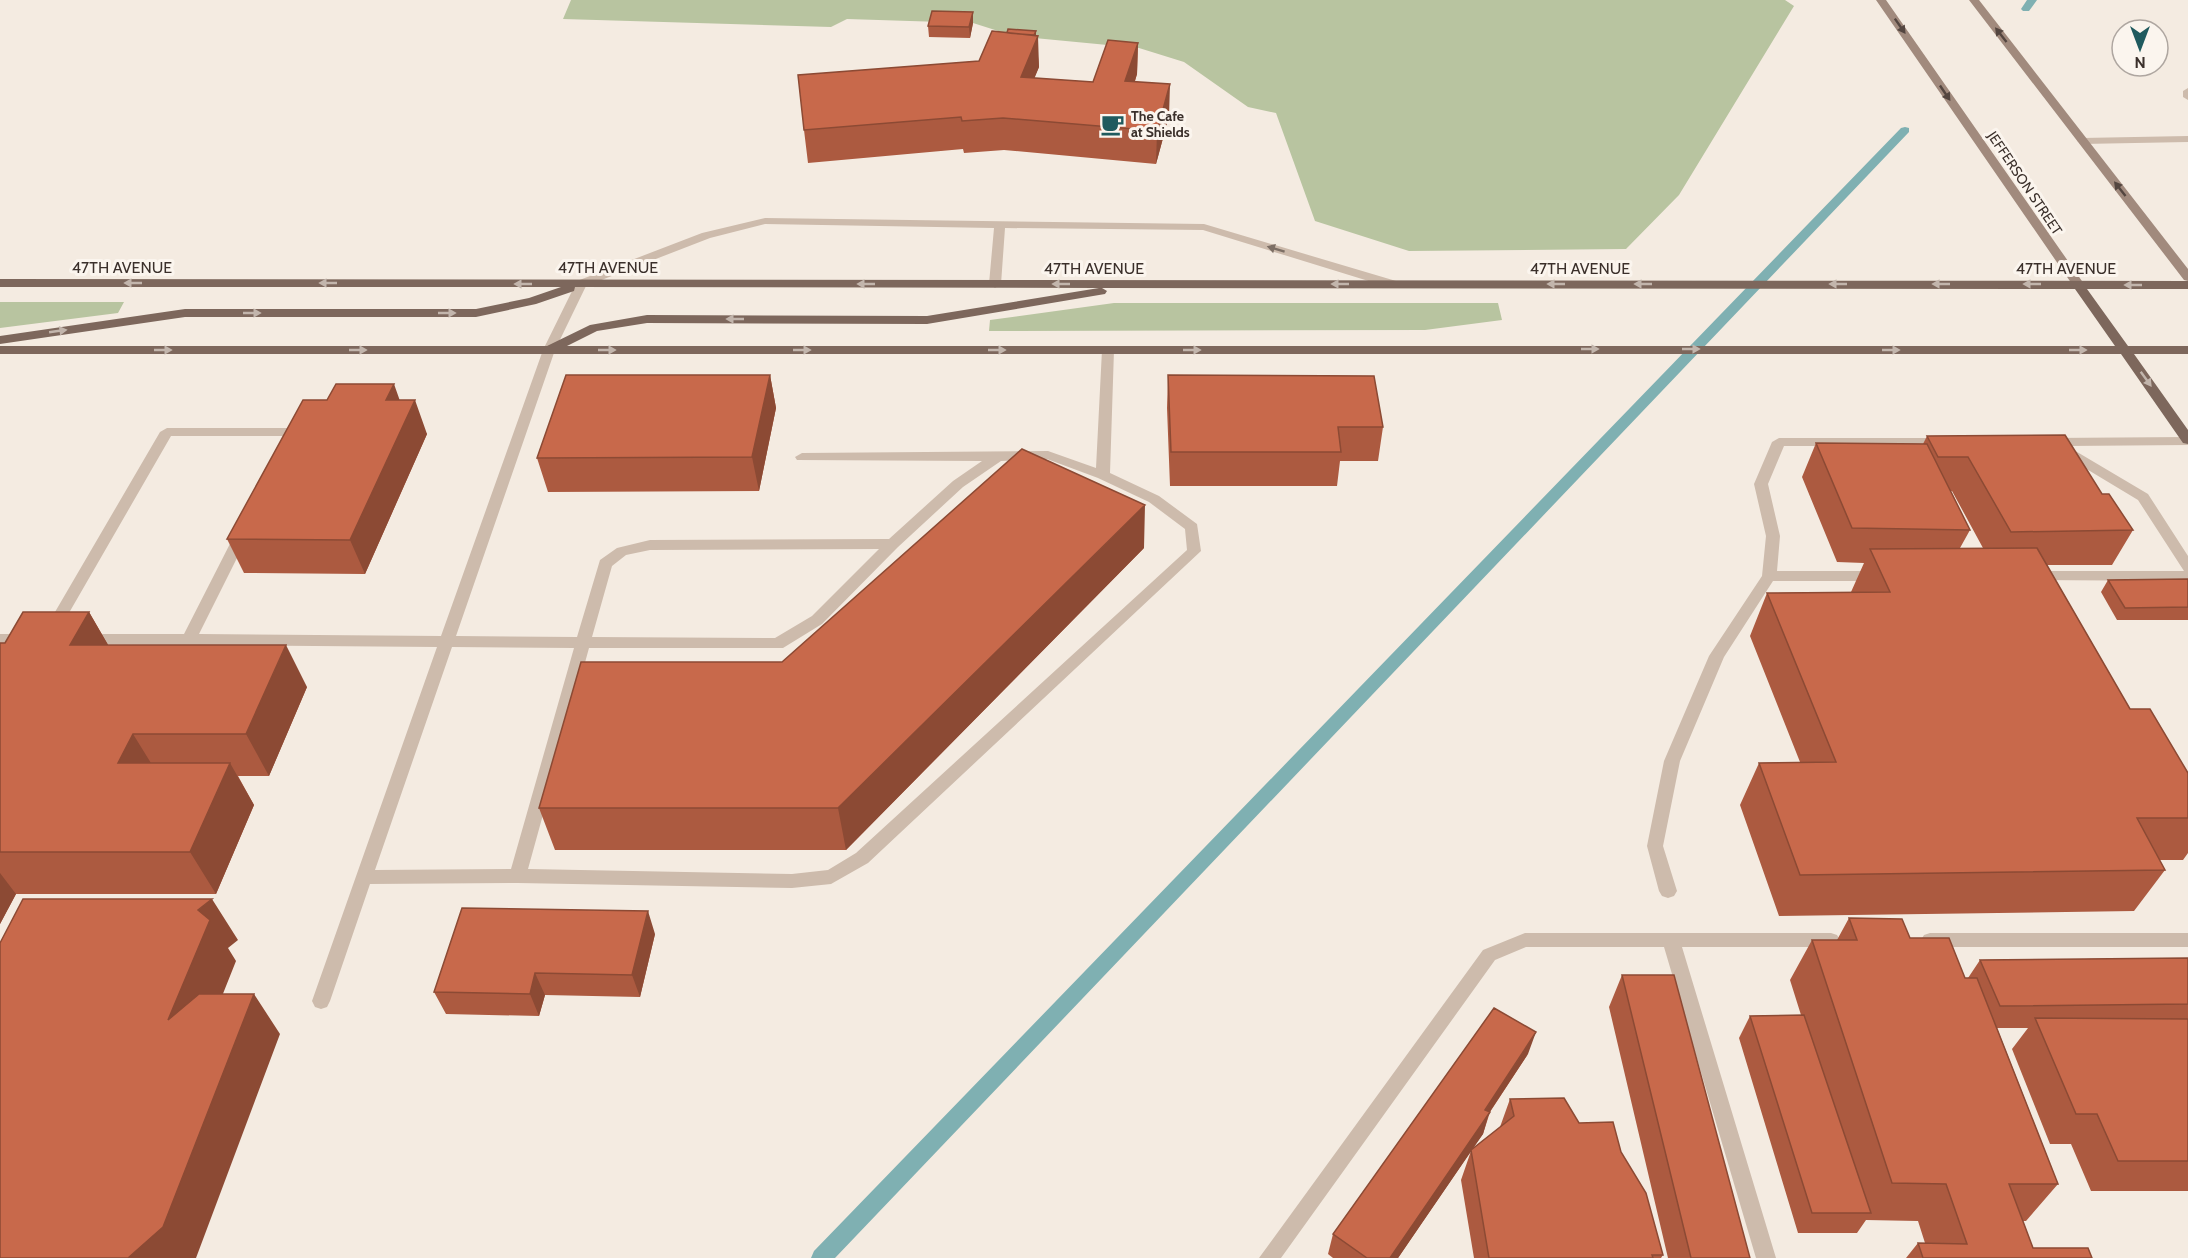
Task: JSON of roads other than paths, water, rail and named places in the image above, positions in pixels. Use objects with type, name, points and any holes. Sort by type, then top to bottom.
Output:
[{"type":"main road","name":"JEFFERSON STREET","points":[[1881,0],[2188,441]]},
{"type":"main road","points":[[1974,0],[2188,277]]},
{"type":"main road","name":"47TH AVENUE","points":[[0,283],[2188,285]]},
{"type":"main road","points":[[0,340],[185,313],[477,313],[532,301],[581,284]]},
{"type":"main road","points":[[549,350],[594,328],[647,319],[927,320],[1147,284]]},
{"type":"main road","points":[[0,350],[2188,350]]},
{"type":"lane","points":[[2082,141],[2188,139]]},
{"type":"lane","points":[[321,1001],[549,350],[581,284],[706,235],[765,221],[1204,227],[1392,284]]},
{"type":"lane","points":[[995,284],[1000,224]]},
{"type":"lane","points":[[1103,475],[1108,350]]},
{"type":"lane","points":[[59,639],[167,432],[293,432],[282,453]]},
{"type":"lane","points":[[2188,441],[2046,442],[2143,497],[2188,567]]},
{"type":"lane","points":[[1668,891],[1655,846],[1672,761],[1716,656],[1768,576],[1773,536],[1761,484],[1779,442],[1957,442]]},
{"type":"lane","points":[[364,877],[518,876],[792,880],[831,877],[862,858],[1194,551],[1192,527],[1154,499],[1103,475],[1048,456],[802,457]]},
{"type":"lane","points":[[0,639],[778,644],[817,620],[893,544],[958,484],[998,457]]},
{"type":"lane","points":[[189,640],[251,515]]},
{"type":"lane","points":[[518,876],[605,564],[622,551],[650,545],[893,544]]},
{"type":"lane","points":[[1768,576],[1886,576]]},
{"type":"lane","points":[[2014,576],[2188,576]]},
{"type":"lane","points":[[1269,1258],[1489,956],[1525,940],[1847,940]]},
{"type":"lane","points":[[1671,940],[1766,1258]]},
{"type":"lane","points":[[1918,940],[2188,940]]},
{"type":"waterway","points":[[2026,9],[2032,0]]},
{"type":"waterway","points":[[821,1258],[1905,130]]},
{"type":"place","name":"The Cafe at Shields","points":[[1113,124]]}]
